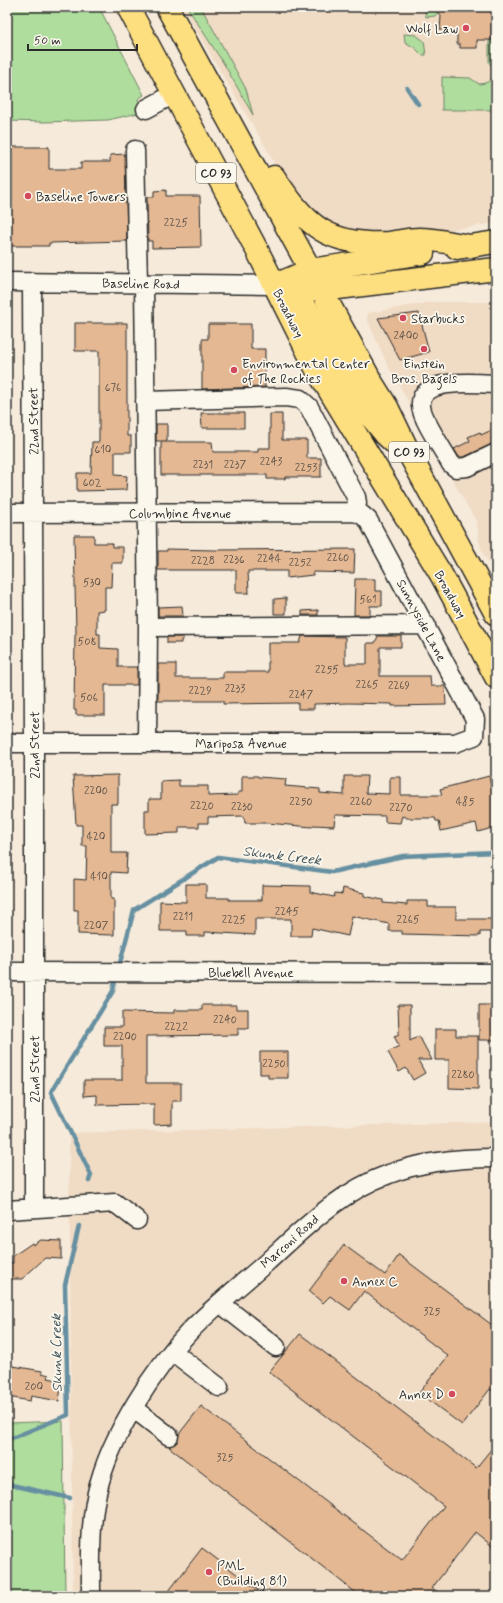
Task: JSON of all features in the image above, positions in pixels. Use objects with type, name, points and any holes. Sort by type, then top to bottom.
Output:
[{"type":"main road","name":"Broadway","points":[[128,7],[275,285],[317,370],[442,576],[496,677]]},
{"type":"main road","name":"CO 93","points":[[167,7],[386,407],[412,459],[496,614]]},
{"type":"main road","points":[[191,50],[286,194],[300,212],[320,229],[337,238],[353,243],[391,243],[419,239],[471,246]]},
{"type":"main road","name":"Baseline Road","points":[[275,285],[310,270],[496,242]]},
{"type":"main road","name":"Baseline Road","points":[[275,285],[321,290],[496,269]]},
{"type":"main road","points":[[275,285],[295,297],[307,310],[359,402],[386,435],[412,459]]},
{"type":"street","points":[[146,109],[174,94]]},
{"type":"street","points":[[135,150],[145,401],[148,627],[147,743]]},
{"type":"street","name":"Baseline Road","points":[[7,282],[275,285]]},
{"type":"street","name":"22nd Street","points":[[32,282],[34,513],[34,1207]]},
{"type":"street","points":[[495,384],[475,383],[431,387],[423,395],[421,406],[424,416],[447,457],[456,468],[467,467],[496,453]]},
{"type":"street","points":[[145,401],[286,397],[300,399],[309,407],[356,497],[357,503],[354,512]]},
{"type":"street","name":"Columbine Avenue","points":[[7,513],[146,514],[354,512]]},
{"type":"street","name":"Sunnyside Lane","points":[[354,512],[361,514],[368,520],[426,626],[475,719],[474,736]]},
{"type":"street","points":[[148,627],[426,626]]},
{"type":"street","name":"Mariposa Avenue","points":[[7,743],[455,743],[474,736]]},
{"type":"street","name":"Bluebell Avenue","points":[[7,972],[496,973]]},
{"type":"street","name":"Marconi Road","points":[[91,1596],[92,1526],[95,1500],[109,1456],[133,1408],[189,1332],[315,1216],[361,1186],[388,1174],[416,1166],[457,1158],[496,1158]]},
{"type":"street","points":[[7,1210],[34,1207],[115,1203],[137,1220]]},
{"type":"street","points":[[220,1304],[276,1347]]},
{"type":"street","points":[[173,1352],[219,1387]]},
{"type":"street","points":[[133,1408],[169,1436]]},
{"type":"shaded area","points":[[182,7],[496,7],[496,223],[395,238],[377,238],[333,225],[305,209],[289,190],[264,144]]},
{"type":"shaded area","points":[[431,302],[496,302],[496,574],[483,554],[479,541],[477,523],[387,364],[367,319],[368,313]]},
{"type":"shaded area","points":[[496,1122],[496,1596],[73,1596],[69,1133]]},
{"type":"green space","points":[[7,7],[99,7],[144,95],[138,99],[143,112],[108,120],[44,122],[7,121]]},
{"type":"green space","points":[[187,7],[201,7],[246,89],[253,115],[224,64]]},
{"type":"green space","points":[[424,7],[434,7],[438,13],[435,16],[426,17]]},
{"type":"green space","points":[[404,34],[416,35],[424,41],[426,55],[422,55],[415,48],[405,42]]},
{"type":"green space","points":[[489,40],[496,40],[496,110],[442,110],[442,77],[470,78],[479,84],[490,81],[494,70],[489,62]]},
{"type":"green space","points":[[63,1421],[65,1596],[7,1596],[7,1423]]},
{"type":"building","name":"Wolf Law","points":[[433,7],[496,7],[496,26],[492,26],[492,40],[477,40],[477,48],[460,48],[460,44],[457,44],[457,34],[445,34],[445,30],[440,30],[441,16]]},
{"type":"building","points":[[7,147],[49,147],[49,169],[81,169],[81,162],[110,162],[110,155],[125,154],[127,241],[49,243],[49,246],[7,246]]},
{"type":"building","points":[[166,190],[166,196],[200,196],[201,247],[152,248],[152,241],[148,241],[147,197],[154,197],[154,191]]},
{"type":"building","points":[[419,313],[429,352],[400,360],[378,318]]},
{"type":"building","points":[[75,323],[127,323],[127,436],[131,436],[131,452],[115,452],[115,475],[127,476],[126,490],[77,491],[77,473],[91,473],[92,442],[99,442],[99,351],[75,351]]},
{"type":"building","name":"Environmental Center of The Rockies","points":[[208,324],[251,324],[251,349],[265,349],[265,387],[202,389],[202,339],[208,339]]},
{"type":"building","points":[[201,413],[244,413],[244,428],[202,428]]},
{"type":"building","points":[[270,414],[282,414],[282,440],[307,440],[307,458],[321,458],[321,477],[285,477],[285,479],[267,479],[267,475],[161,475],[161,442],[212,442],[213,452],[258,452],[258,448],[270,448]]},
{"type":"building","points":[[156,424],[167,424],[167,441],[156,441]]},
{"type":"building","points":[[496,428],[496,442],[464,457],[459,457],[454,449],[470,441],[468,437],[480,432],[481,435]]},
{"type":"building","points":[[74,535],[94,535],[94,543],[112,543],[112,547],[123,547],[123,563],[112,563],[111,587],[105,587],[105,610],[97,611],[97,634],[100,634],[100,648],[118,649],[118,667],[137,667],[137,685],[105,685],[105,715],[76,715],[76,710],[74,710],[76,634]]},
{"type":"building","points":[[167,549],[355,549],[354,573],[313,572],[313,575],[287,578],[287,571],[248,571],[249,593],[236,593],[236,570],[158,570],[158,551],[167,551]]},
{"type":"building","points":[[355,579],[375,579],[375,591],[382,591],[382,606],[370,606],[370,615],[354,615]]},
{"type":"building","points":[[286,598],[286,614],[274,614],[274,599]]},
{"type":"building","points":[[182,606],[183,616],[158,616],[158,607]]},
{"type":"building","points":[[318,610],[318,615],[302,615],[302,611]]},
{"type":"building","points":[[302,636],[345,637],[345,664],[367,664],[367,643],[375,643],[378,636],[401,636],[401,647],[380,647],[380,676],[430,676],[431,686],[445,686],[446,705],[392,706],[392,704],[349,703],[314,704],[314,709],[298,709],[298,703],[223,704],[223,701],[158,701],[158,664],[176,664],[176,678],[223,678],[223,672],[268,672],[268,643],[300,643]]},
{"type":"building","points":[[167,637],[183,637],[183,640],[181,640],[181,643],[167,643]]},
{"type":"building","points":[[118,775],[118,804],[111,804],[111,853],[127,853],[126,873],[111,872],[111,899],[114,899],[114,935],[78,934],[78,910],[74,910],[74,879],[86,880],[87,846],[82,846],[82,825],[76,825],[73,776]]},
{"type":"building","points":[[242,776],[286,779],[285,786],[320,789],[320,793],[344,795],[344,776],[367,776],[366,793],[390,794],[390,777],[401,777],[401,795],[442,795],[440,789],[489,776],[491,787],[496,785],[496,827],[478,832],[476,823],[441,831],[439,821],[436,821],[435,818],[407,818],[402,816],[400,823],[385,822],[385,816],[335,815],[334,826],[313,825],[312,827],[267,823],[245,823],[244,816],[208,817],[208,823],[199,823],[199,827],[179,827],[179,833],[145,834],[145,810],[149,810],[149,799],[161,799],[161,781],[179,780],[179,786],[208,786],[208,796],[238,795],[238,792],[242,792]]},
{"type":"building","points":[[186,884],[206,884],[206,898],[229,898],[229,900],[262,900],[262,885],[310,886],[310,892],[334,897],[335,893],[342,894],[343,888],[364,893],[364,896],[383,900],[383,903],[407,905],[407,901],[428,901],[428,907],[456,907],[456,919],[496,919],[496,932],[480,932],[480,936],[402,934],[402,931],[389,931],[389,924],[352,916],[348,936],[312,928],[311,936],[291,936],[291,919],[255,919],[255,935],[205,932],[205,936],[187,936],[187,931],[160,931],[160,901],[186,902]]},
{"type":"building","points":[[202,1005],[236,1005],[236,1009],[248,1009],[248,1028],[238,1028],[238,1035],[146,1036],[146,1083],[181,1083],[181,1101],[172,1101],[172,1124],[154,1125],[154,1104],[97,1105],[97,1095],[84,1096],[84,1080],[122,1080],[122,1046],[104,1046],[104,1027],[122,1027],[122,1012],[174,1013],[174,1010],[202,1010]]},
{"type":"building","points":[[398,1005],[410,1005],[410,1041],[419,1036],[432,1060],[418,1060],[425,1073],[413,1080],[406,1068],[399,1072],[388,1052],[399,1046],[394,1036],[399,1034]]},
{"type":"building","points":[[479,1005],[496,1005],[496,1040],[479,1040]]},
{"type":"building","points":[[435,1029],[456,1029],[456,1036],[478,1036],[478,1089],[449,1088],[449,1060],[435,1060]]},
{"type":"building","points":[[260,1052],[288,1052],[288,1078],[268,1078],[268,1074],[260,1074]]},
{"type":"building","points":[[41,1240],[61,1241],[61,1259],[45,1258],[22,1279],[7,1279],[7,1263],[13,1263],[13,1256],[32,1243],[33,1245]]},
{"type":"building","points":[[344,1245],[385,1275],[399,1255],[496,1328],[496,1394],[490,1389],[462,1425],[419,1393],[448,1356],[364,1291],[350,1310],[330,1296],[323,1303],[309,1291]]},
{"type":"building","points":[[300,1334],[476,1468],[496,1443],[496,1549],[475,1532],[432,1588],[444,1596],[360,1596],[169,1447],[177,1442],[179,1434],[201,1406],[402,1560],[444,1506],[269,1372]]},
{"type":"building","points":[[13,1366],[42,1371],[42,1373],[49,1375],[48,1378],[62,1381],[59,1401],[31,1396],[30,1401],[8,1397],[7,1368],[13,1369]]},
{"type":"building","name":"PML (Building 81)","points":[[202,1548],[266,1596],[165,1596]]},
{"type":"waterway","points":[[407,88],[418,104]]},
{"type":"waterway","name":"Skunk Creek","points":[[120,963],[134,910],[218,857],[332,872],[403,856],[496,852]]},
{"type":"waterway","name":"Skunk Creek","points":[[89,1181],[91,1175],[51,1092],[113,991],[115,981]]},
{"type":"waterway","name":"Skunk Creek","points":[[7,1440],[68,1415],[65,1285],[79,1226]]},
{"type":"waterway","points":[[7,1484],[70,1498]]},
{"type":"place","name":"Wolf Law","points":[[466,28]]},
{"type":"place","name":"Baseline Towers","points":[[28,196]]},
{"type":"place","name":"Starbucks","points":[[403,318]]},
{"type":"place","name":"Einstein Bros. Bagels","points":[[424,349]]},
{"type":"place","name":"Environmental Center of The Rockies","points":[[234,370]]},
{"type":"place","name":"Annex C","points":[[344,1281]]},
{"type":"place","name":"Annex D","points":[[452,1394]]},
{"type":"place","name":"PML (Building 81)","points":[[209,1572]]}]
